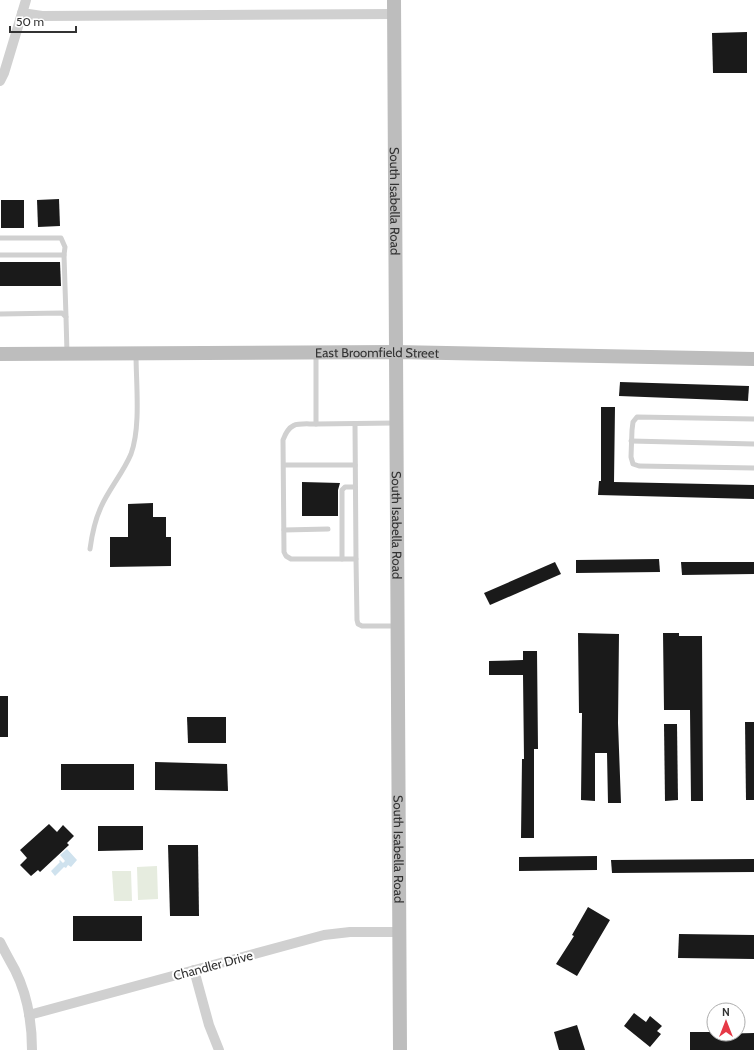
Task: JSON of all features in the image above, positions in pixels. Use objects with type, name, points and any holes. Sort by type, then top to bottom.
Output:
[{"type":"main road","name":"South Isabella Road","points":[[394,7],[400,1050]]},
{"type":"main road","name":"East Broomfield Street","points":[[0,354],[396,352],[754,358]]},
{"type":"street","points":[[0,81],[4,73],[26,0]]},
{"type":"street","points":[[22,13],[42,16],[394,7]]},
{"type":"street","name":"Chandler Drive","points":[[29,1015],[324,935],[350,932],[399,932]]},
{"type":"street","points":[[0,942],[16,972],[26,1002],[29,1015],[32,1050]]},
{"type":"street","points":[[194,970],[209,1025],[219,1050]]},
{"type":"lane","points":[[0,238],[61,238],[65,247],[67,354]]},
{"type":"lane","points":[[0,255],[64,255]]},
{"type":"lane","points":[[0,314],[62,313],[66,317]]},
{"type":"lane","points":[[316,352],[316,424]]},
{"type":"lane","points":[[90,548],[93,529],[101,507],[130,455],[134,441],[136,417],[136,354]]},
{"type":"lane","points":[[754,419],[637,417],[633,422],[631,457],[633,464],[639,466],[754,468]]},
{"type":"lane","points":[[356,558],[291,559],[286,556],[284,552],[283,440],[287,431],[293,425],[397,423]]},
{"type":"lane","points":[[355,424],[357,620],[358,624],[362,626],[398,626]]},
{"type":"lane","points":[[632,441],[754,444]]},
{"type":"lane","points":[[284,465],[355,465]]},
{"type":"lane","points":[[342,559],[342,490],[345,487],[355,487]]},
{"type":"lane","points":[[284,530],[328,529]]},
{"type":"shaded area","points":[[157,866],[158,899],[138,900],[137,867]]},
{"type":"shaded area","points":[[112,871],[131,871],[132,901],[114,901]]},
{"type":"water","points":[[67,849],[77,860],[71,867],[68,865],[66,868],[64,867],[55,876],[51,871],[60,862],[60,860],[63,863],[65,861],[60,855]]},
{"type":"building","points":[[747,32],[747,73],[713,73],[712,33]]},
{"type":"building","points":[[59,199],[60,226],[38,227],[37,200]]},
{"type":"building","points":[[1,200],[24,200],[24,228],[1,228]]},
{"type":"building","points":[[0,262],[60,262],[61,286],[0,286]]},
{"type":"building","points":[[620,382],[749,386],[748,401],[619,396]]},
{"type":"building","points":[[601,407],[615,407],[614,482],[754,485],[754,499],[598,495],[599,481],[601,481]]},
{"type":"building","points":[[302,482],[340,483],[338,490],[338,516],[302,516]]},
{"type":"building","points":[[153,503],[153,517],[166,517],[166,537],[171,537],[171,566],[110,567],[110,537],[128,537],[128,504]]},
{"type":"building","points":[[659,559],[660,572],[576,573],[576,560]]},
{"type":"building","points":[[555,562],[561,574],[490,605],[484,593]]},
{"type":"building","points":[[681,562],[754,562],[754,574],[682,575]]},
{"type":"building","points":[[578,633],[619,634],[618,723],[621,803],[608,803],[607,753],[595,753],[595,801],[581,800],[582,713],[579,713]]},
{"type":"building","points":[[663,633],[679,633],[679,636],[702,636],[703,801],[691,801],[690,710],[664,710]]},
{"type":"building","points":[[523,651],[537,651],[538,749],[534,749],[534,838],[521,838],[522,759],[524,759],[523,675],[489,675],[489,661],[523,660]]},
{"type":"building","points":[[0,696],[8,696],[8,737],[0,737]]},
{"type":"building","points":[[187,717],[226,717],[226,743],[188,743]]},
{"type":"building","points":[[745,722],[754,722],[754,800],[746,800]]},
{"type":"building","points":[[664,724],[677,724],[678,800],[665,801]]},
{"type":"building","points":[[155,762],[227,764],[228,791],[155,790]]},
{"type":"building","points":[[61,764],[134,764],[134,790],[61,790]]},
{"type":"building","points":[[49,824],[57,832],[63,825],[74,836],[67,843],[69,845],[40,872],[38,870],[31,876],[20,865],[27,858],[20,850]]},
{"type":"building","points":[[98,826],[143,826],[143,850],[98,851]]},
{"type":"building","points":[[168,845],[198,845],[199,916],[170,916]]},
{"type":"building","points":[[597,856],[597,870],[519,871],[519,857]]},
{"type":"building","points":[[754,859],[754,872],[612,873],[611,860]]},
{"type":"building","points":[[588,907],[610,920],[577,976],[556,964],[574,936],[572,935]]},
{"type":"building","points":[[73,916],[142,916],[142,941],[73,941]]},
{"type":"building","points":[[679,934],[754,935],[754,959],[678,958]]},
{"type":"building","points":[[634,1013],[646,1022],[650,1016],[662,1026],[657,1031],[661,1034],[650,1047],[624,1026]]},
{"type":"building","points":[[577,1025],[585,1050],[559,1050],[554,1032]]},
{"type":"building","points":[[690,1032],[706,1032],[706,1042],[746,1042],[746,1033],[754,1033],[754,1050],[690,1050]]}]
